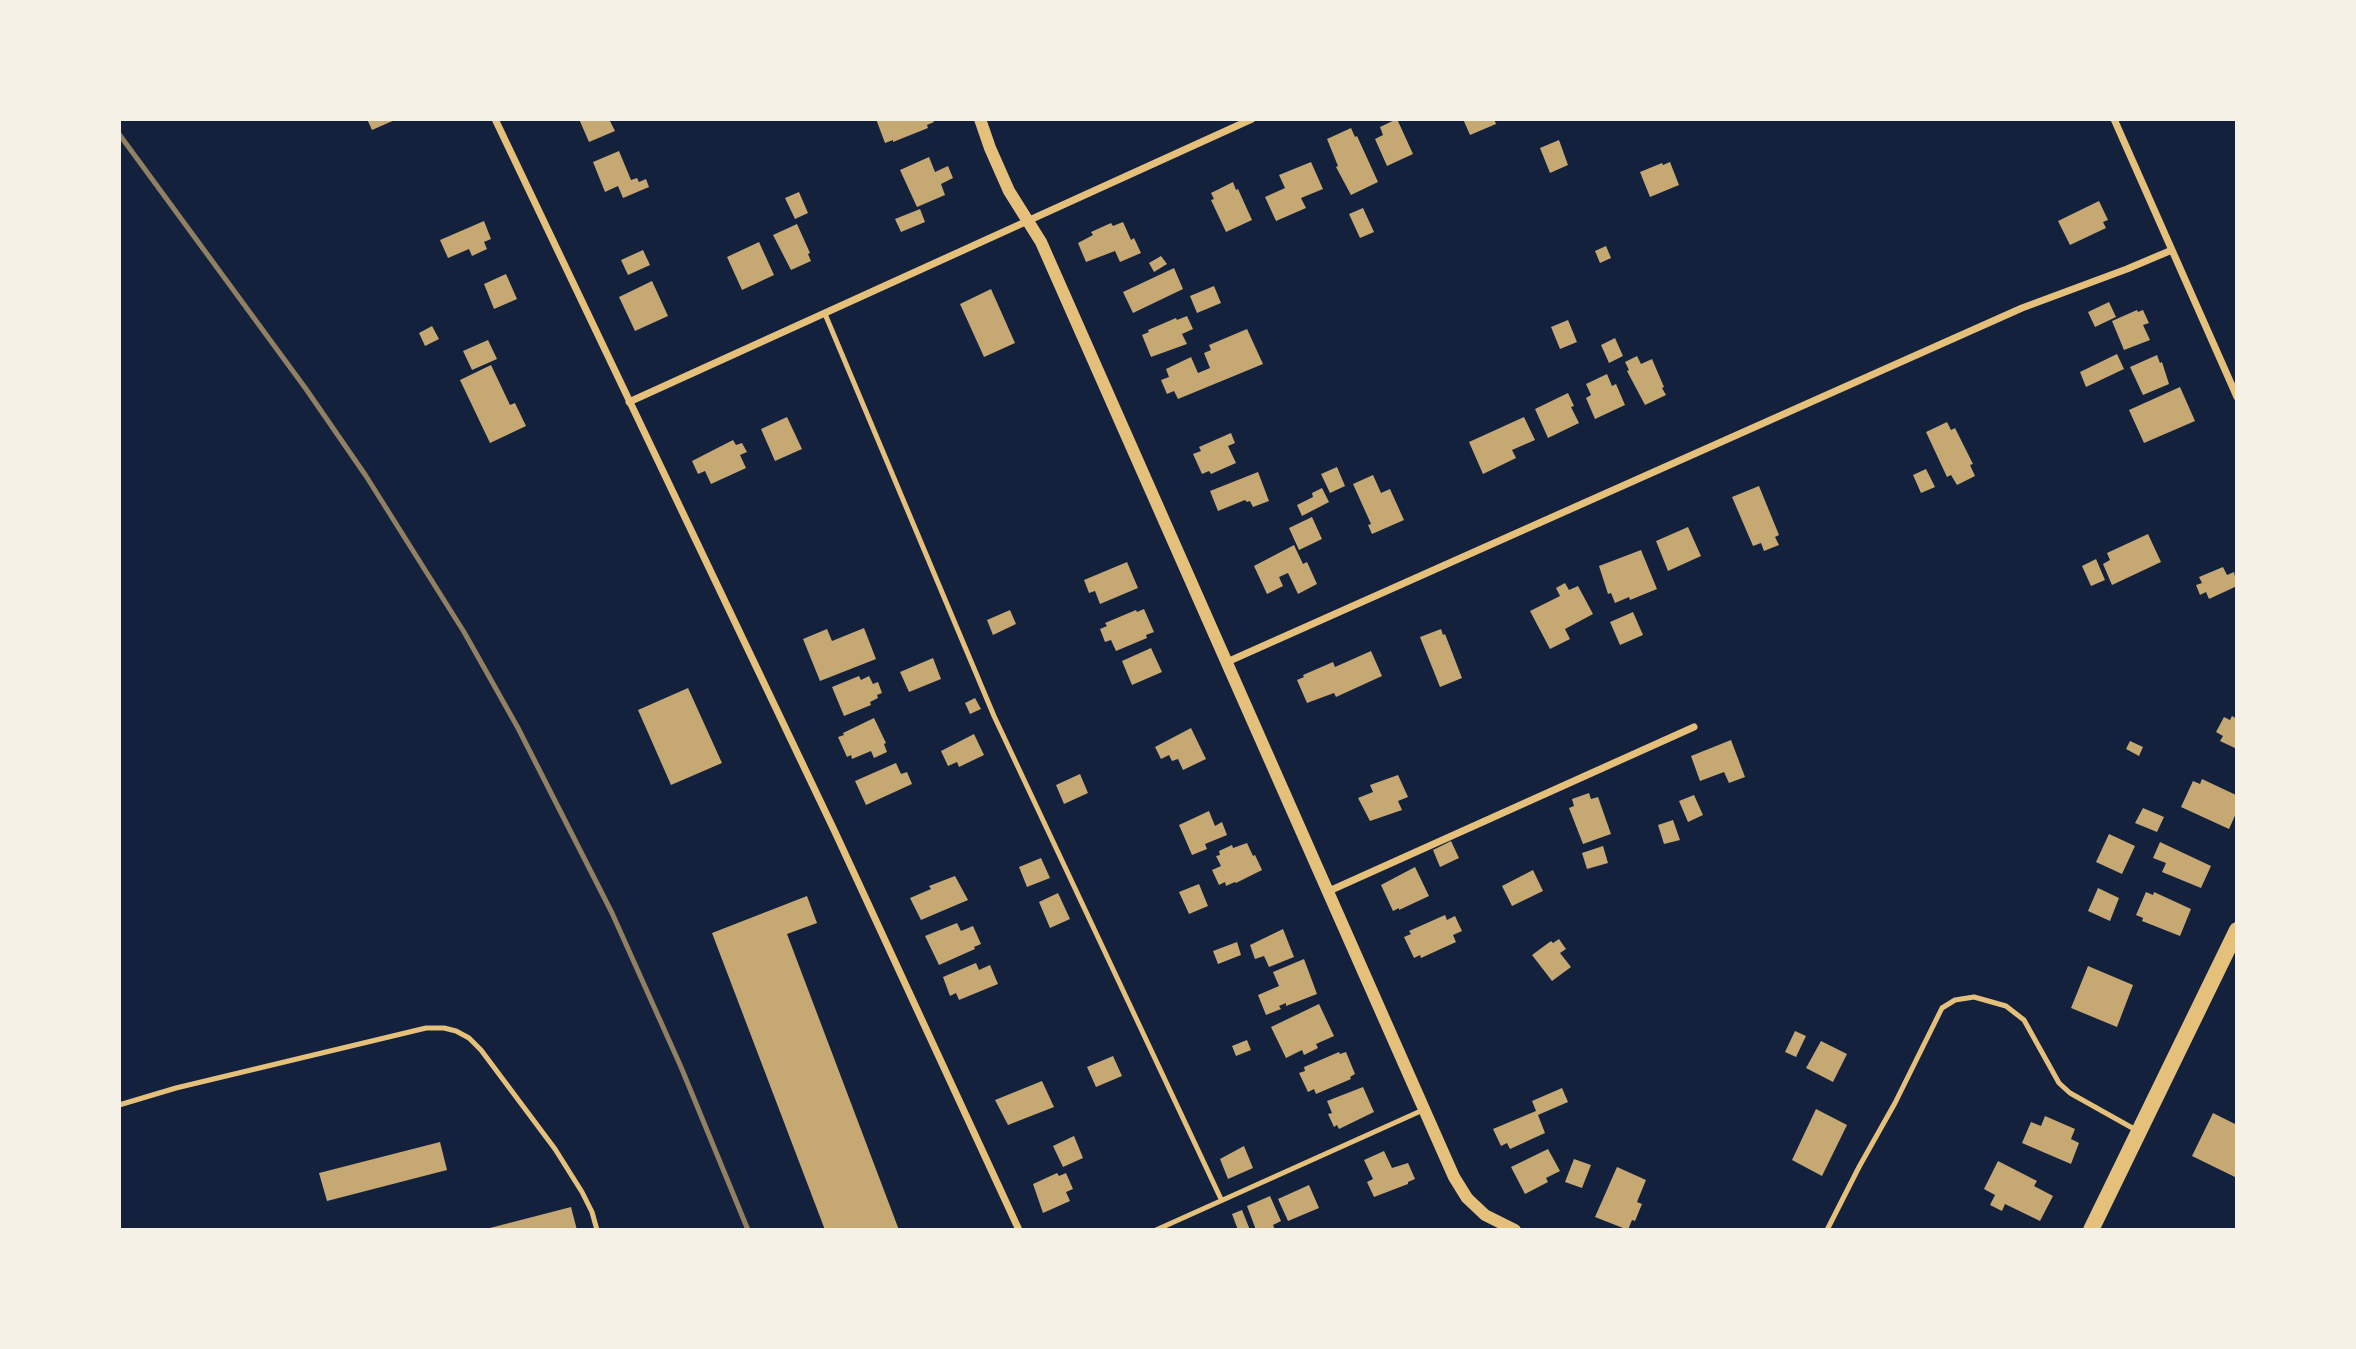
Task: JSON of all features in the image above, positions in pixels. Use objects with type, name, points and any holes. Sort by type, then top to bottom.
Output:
[{"type":"main road","points":[[2091,1230],[2237,930]]},
{"type":"street","points":[[495,119],[835,832],[1019,1230]]},
{"type":"street","points":[[980,119],[1009,191],[1046,254],[1454,1177],[1466,1198],[1485,1215],[1515,1230]]},
{"type":"street","points":[[629,402],[1252,119]]},
{"type":"street","points":[[2113,119],[2237,397]]},
{"type":"street","points":[[1227,662],[2022,308],[2172,250]]},
{"type":"street","points":[[1328,891],[1694,727]]},
{"type":"lane","points":[[825,314],[994,716],[1221,1199]]},
{"type":"lane","points":[[1827,1230],[1942,1008],[1955,1000],[1974,997],[2006,1006],[2024,1020],[2059,1083],[2070,1093],[2139,1131]]},
{"type":"lane","points":[[119,1105],[426,1028],[456,1031],[469,1038],[481,1050],[555,1149],[582,1192],[597,1230]]},
{"type":"lane","points":[[1156,1230],[1426,1109]]},
{"type":"building","points":[[367,119],[397,119],[372,130]]},
{"type":"building","points":[[579,119],[609,119],[615,131],[589,142]]},
{"type":"building","points":[[876,119],[932,119],[934,122],[927,125],[928,128],[885,143]]},
{"type":"building","points":[[1397,119],[1413,154],[1387,166],[1375,139],[1383,135],[1380,127]]},
{"type":"building","points":[[1463,119],[1494,119],[1496,124],[1470,135]]},
{"type":"building","points":[[1351,128],[1378,182],[1351,195],[1336,167],[1338,166],[1327,139]]},
{"type":"building","points":[[1559,140],[1568,165],[1550,173],[1540,148]]},
{"type":"building","points":[[619,151],[631,180],[637,178],[639,182],[646,179],[649,187],[623,198],[618,186],[605,192],[593,162]]},
{"type":"building","points":[[929,157],[935,172],[948,166],[953,178],[941,184],[945,195],[917,207],[900,170]]},
{"type":"building","points":[[1311,162],[1323,189],[1301,198],[1306,208],[1276,221],[1265,197],[1285,188],[1279,175]]},
{"type":"building","points":[[1670,162],[1679,185],[1650,197],[1640,172]]},
{"type":"building","points":[[1233,182],[1252,220],[1226,232],[1211,200],[1214,199],[1211,193]]},
{"type":"building","points":[[799,192],[808,213],[795,219],[785,198]]},
{"type":"building","points":[[2099,201],[2108,220],[2103,222],[2106,228],[2070,245],[2058,221]]},
{"type":"building","points":[[1363,208],[1374,232],[1360,238],[1349,214]]},
{"type":"building","points":[[920,209],[925,222],[901,232],[895,219]]},
{"type":"building","points":[[484,221],[491,239],[484,242],[487,249],[472,256],[469,249],[448,258],[440,240]]},
{"type":"building","points":[[1123,222],[1131,240],[1134,238],[1141,253],[1120,262],[1115,251],[1086,262],[1078,243],[1093,235],[1091,232],[1111,223],[1113,226]]},
{"type":"building","points":[[797,224],[811,261],[791,270],[773,235]]},
{"type":"building","points":[[759,242],[774,275],[742,290],[727,257]]},
{"type":"building","points":[[1606,246],[1611,258],[1600,263],[1595,251]]},
{"type":"building","points":[[643,250],[650,265],[628,275],[621,260]]},
{"type":"building","points":[[1161,256],[1167,264],[1154,272],[1149,263]]},
{"type":"building","points":[[1174,268],[1183,289],[1133,313],[1123,292]]},
{"type":"building","points":[[506,274],[517,299],[494,309],[484,284]]},
{"type":"building","points":[[652,281],[668,316],[635,331],[619,297]]},
{"type":"building","points":[[1214,286],[1221,303],[1197,313],[1190,296]]},
{"type":"building","points":[[991,289],[1015,343],[984,357],[960,304]]},
{"type":"building","points":[[2109,302],[2116,317],[2095,327],[2088,312]]},
{"type":"building","points":[[2143,310],[2149,323],[2143,325],[2150,340],[2124,350],[2112,321]]},
{"type":"building","points":[[1187,316],[1193,329],[1182,334],[1187,344],[1151,357],[1142,335],[1176,318],[1177,320]]},
{"type":"building","points":[[1568,320],[1577,342],[1560,349],[1551,327]]},
{"type":"building","points":[[432,326],[439,339],[425,346],[419,333]]},
{"type":"building","points":[[1247,329],[1263,364],[1178,399],[1174,391],[1167,394],[1161,380],[1169,377],[1166,369],[1191,357],[1198,373],[1210,368],[1204,353],[1211,350],[1209,345]]},
{"type":"building","points":[[1615,338],[1623,356],[1609,363],[1601,345]]},
{"type":"building","points":[[488,340],[497,359],[472,370],[463,351]]},
{"type":"building","points":[[2117,354],[2124,369],[2086,387],[2080,372]]},
{"type":"building","points":[[2157,355],[2169,384],[2143,395],[2130,367]]},
{"type":"building","points":[[1637,356],[1641,364],[1652,359],[1666,395],[1645,405],[1625,362]]},
{"type":"building","points":[[491,365],[510,405],[515,403],[526,426],[490,443],[460,380]]},
{"type":"building","points":[[1607,374],[1612,386],[1616,384],[1625,405],[1595,419],[1586,398],[1591,395],[1586,384]]},
{"type":"building","points":[[2180,387],[2195,421],[2144,443],[2129,410]]},
{"type":"building","points":[[1568,393],[1579,423],[1548,438],[1535,409]]},
{"type":"building","points":[[787,417],[802,449],[775,461],[761,429]]},
{"type":"building","points":[[1524,417],[1535,440],[1512,450],[1516,458],[1483,474],[1469,442]]},
{"type":"building","points":[[1947,422],[1951,430],[1955,428],[1973,464],[1970,465],[1975,476],[1957,485],[1951,475],[1947,477],[1926,432]]},
{"type":"building","points":[[1231,433],[1235,443],[1228,446],[1236,463],[1211,474],[1209,471],[1202,474],[1193,454],[1201,451],[1199,447]]},
{"type":"building","points":[[733,440],[736,445],[742,443],[747,452],[740,455],[746,468],[711,484],[705,471],[698,474],[692,461]]},
{"type":"building","points":[[1337,467],[1345,486],[1330,493],[1321,474]]},
{"type":"building","points":[[1926,469],[1935,487],[1921,493],[1913,475]]},
{"type":"building","points":[[1258,472],[1269,501],[1253,507],[1250,501],[1245,500],[1218,511],[1210,491]]},
{"type":"building","points":[[1373,475],[1381,493],[1390,489],[1404,520],[1372,534],[1368,525],[1371,524],[1353,484]]},
{"type":"building","points":[[1759,486],[1779,535],[1775,537],[1779,545],[1764,551],[1761,543],[1753,546],[1732,497]]},
{"type":"building","points":[[1322,488],[1329,502],[1302,516],[1297,505],[1313,497],[1312,493]]},
{"type":"building","points":[[1312,517],[1322,539],[1299,550],[1289,528]]},
{"type":"building","points":[[1688,527],[1701,556],[1668,571],[1656,541]]},
{"type":"building","points":[[2148,534],[2161,562],[2112,585],[2103,564],[2110,560],[2107,553]]},
{"type":"building","points":[[1294,545],[1303,564],[1307,562],[1317,584],[1298,594],[1288,573],[1279,577],[1283,586],[1267,594],[1254,566]]},
{"type":"building","points":[[1641,550],[1657,589],[1615,603],[1611,593],[1608,594],[1599,566]]},
{"type":"building","points":[[2096,559],[2105,580],[2091,586],[2082,566]]},
{"type":"building","points":[[1127,562],[1138,588],[1100,604],[1095,591],[1089,593],[1084,580]]},
{"type":"building","points":[[2223,567],[2227,575],[2234,572],[2237,586],[2209,599],[2206,592],[2200,595],[2196,585],[2202,583],[2199,577]]},
{"type":"building","points":[[1565,583],[1569,590],[1578,586],[1593,614],[1565,629],[1570,639],[1550,649],[1530,611],[1560,596],[1556,588]]},
{"type":"building","points":[[1144,609],[1154,632],[1146,635],[1147,638],[1116,651],[1111,640],[1105,642],[1100,629],[1107,626],[1105,623]]},
{"type":"building","points":[[1010,610],[1016,624],[993,635],[987,620]]},
{"type":"building","points":[[1633,612],[1643,635],[1620,645],[1610,622]]},
{"type":"building","points":[[864,628],[876,659],[820,681],[803,639],[827,629],[832,641]]},
{"type":"building","points":[[1441,629],[1462,678],[1440,687],[1420,637]]},
{"type":"building","points":[[1151,648],[1162,672],[1132,685],[1122,661]]},
{"type":"building","points":[[1371,651],[1382,676],[1336,697],[1334,693],[1307,703],[1297,680],[1304,677],[1303,675],[1333,662],[1335,667]]},
{"type":"building","points":[[933,658],[941,679],[909,692],[900,672]]},
{"type":"building","points":[[859,676],[861,680],[869,676],[873,684],[878,682],[882,693],[870,702],[871,705],[844,716],[832,687]]},
{"type":"building","points":[[688,688],[722,763],[671,785],[638,710]]},
{"type":"building","points":[[975,698],[981,709],[970,714],[965,703]]},
{"type":"building","points":[[2232,716],[2237,719],[2237,749],[2220,741],[2223,736],[2216,732],[2224,717],[2230,720]]},
{"type":"building","points":[[874,718],[886,743],[887,752],[874,758],[871,751],[852,759],[851,755],[847,757],[838,737]]},
{"type":"building","points":[[1191,728],[1206,759],[1183,770],[1178,759],[1172,761],[1169,755],[1161,759],[1155,747]]},
{"type":"building","points":[[974,734],[984,755],[959,767],[957,762],[948,766],[941,751]]},
{"type":"building","points":[[1731,740],[1745,777],[1729,783],[1724,772],[1700,781],[1691,756]]},
{"type":"building","points":[[2130,741],[2143,747],[2139,756],[2126,749]]},
{"type":"building","points":[[896,763],[901,774],[907,772],[912,784],[866,805],[855,781]]},
{"type":"building","points":[[1080,774],[1088,793],[1064,804],[1056,785]]},
{"type":"building","points":[[1398,775],[1408,797],[1398,801],[1402,810],[1370,821],[1358,798],[1373,792],[1370,785]]},
{"type":"building","points":[[2202,779],[2236,795],[2237,811],[2229,829],[2181,807],[2193,781],[2200,784]]},
{"type":"building","points":[[1589,793],[1591,799],[1598,797],[1611,834],[1583,844],[1569,808],[1574,806],[1572,799]]},
{"type":"building","points":[[1694,795],[1703,815],[1688,822],[1679,801]]},
{"type":"building","points":[[2143,808],[2164,817],[2157,832],[2135,823]]},
{"type":"building","points":[[1209,811],[1215,826],[1222,822],[1227,835],[1205,844],[1207,849],[1192,855],[1179,825]]},
{"type":"building","points":[[1673,820],[1680,840],[1664,844],[1658,825]]},
{"type":"building","points":[[2109,834],[2135,846],[2122,874],[2096,862]]},
{"type":"building","points":[[1451,841],[1459,858],[1440,867],[1433,850]]},
{"type":"building","points":[[2160,842],[2211,866],[2201,888],[2162,872],[2166,863],[2153,858]]},
{"type":"building","points":[[1247,843],[1262,870],[1236,883],[1226,886],[1225,882],[1219,885],[1212,870],[1221,866],[1216,856],[1220,855],[1219,851],[1232,845],[1233,848]]},
{"type":"building","points":[[1603,846],[1608,863],[1587,869],[1582,853]]},
{"type":"building","points":[[1041,858],[1050,878],[1027,887],[1019,867]]},
{"type":"building","points":[[1415,867],[1429,896],[1393,911],[1381,885]]},
{"type":"building","points":[[1533,870],[1543,891],[1512,906],[1502,886]]},
{"type":"building","points":[[955,876],[968,900],[921,920],[910,898],[931,889],[929,886]]},
{"type":"building","points":[[1199,884],[1208,906],[1189,914],[1179,892]]},
{"type":"building","points":[[2098,888],[2119,898],[2110,921],[2088,911]]},
{"type":"building","points":[[2146,892],[2153,895],[2154,892],[2191,909],[2180,936],[2142,921],[2143,918],[2136,915]]},
{"type":"building","points":[[1058,893],[1070,919],[1050,928],[1039,902]]},
{"type":"building","points":[[807,896],[817,923],[787,934],[899,1230],[825,1230],[712,933]]},
{"type":"building","points":[[1445,915],[1447,920],[1455,916],[1462,931],[1453,935],[1456,942],[1421,958],[1420,955],[1414,958],[1404,937],[1411,934],[1409,931]]},
{"type":"building","points":[[957,923],[961,931],[973,926],[981,944],[939,965],[925,936]]},
{"type":"building","points":[[1283,929],[1294,957],[1269,967],[1264,956],[1255,959],[1250,945]]},
{"type":"building","points":[[1559,939],[1566,949],[1560,953],[1571,967],[1552,981],[1532,955],[1551,941],[1553,943]]},
{"type":"building","points":[[1237,942],[1241,955],[1218,964],[1213,951]]},
{"type":"building","points":[[1304,959],[1317,994],[1286,1006],[1286,1003],[1279,1006],[1281,1009],[1266,1015],[1258,995],[1279,986],[1273,972]]},
{"type":"building","points":[[976,963],[979,970],[990,965],[998,984],[959,1000],[956,993],[950,996],[943,977]]},
{"type":"building","points":[[2088,966],[2133,985],[2117,1027],[2071,1008]]},
{"type":"building","points":[[1319,1004],[1334,1036],[1316,1044],[1318,1048],[1304,1055],[1302,1050],[1286,1058],[1271,1027]]},
{"type":"building","points":[[1795,1031],[1806,1036],[1796,1057],[1785,1052]]},
{"type":"building","points":[[1247,1040],[1251,1050],[1236,1056],[1232,1046]]},
{"type":"building","points":[[1821,1041],[1847,1054],[1833,1082],[1806,1068]]},
{"type":"building","points":[[1339,1052],[1346,1052],[1355,1074],[1351,1079],[1316,1094],[1314,1089],[1308,1092],[1299,1073],[1305,1071],[1304,1067]]},
{"type":"building","points":[[1113,1056],[1122,1076],[1096,1087],[1087,1067]]},
{"type":"building","points":[[1042,1081],[1054,1107],[1008,1125],[995,1100]]},
{"type":"building","points":[[1363,1087],[1374,1112],[1339,1129],[1337,1125],[1334,1127],[1328,1114],[1332,1113],[1327,1101]]},
{"type":"building","points":[[1562,1088],[1568,1102],[1538,1115],[1545,1133],[1510,1149],[1507,1143],[1501,1146],[1493,1129],[1536,1111],[1532,1101]]},
{"type":"building","points":[[1816,1109],[1847,1125],[1822,1176],[1792,1160]]},
{"type":"building","points":[[2213,1113],[2237,1125],[2237,1178],[2192,1156]]},
{"type":"building","points":[[2045,1116],[2075,1129],[2071,1139],[2079,1143],[2071,1164],[2022,1143],[2031,1122],[2041,1126]]},
{"type":"building","points":[[1074,1136],[1083,1158],[1063,1167],[1053,1146]]},
{"type":"building","points":[[440,1142],[447,1170],[327,1201],[319,1173]]},
{"type":"building","points":[[1244,1146],[1253,1168],[1228,1179],[1220,1159]]},
{"type":"building","points":[[1548,1149],[1560,1171],[1546,1178],[1548,1182],[1525,1194],[1511,1167]]},
{"type":"building","points":[[1384,1151],[1392,1168],[1408,1163],[1415,1179],[1374,1197],[1367,1182],[1373,1179],[1364,1160]]},
{"type":"building","points":[[1574,1159],[1591,1165],[1582,1188],[1565,1182]]},
{"type":"building","points":[[1998,1161],[2037,1181],[2034,1186],[2053,1196],[2040,1221],[2005,1204],[2002,1211],[1990,1205],[1995,1195],[1984,1189]]},
{"type":"building","points":[[1617,1167],[1646,1180],[1637,1202],[1642,1204],[1628,1230],[1595,1217]]},
{"type":"building","points":[[1057,1173],[1059,1176],[1066,1173],[1073,1189],[1066,1192],[1070,1201],[1043,1213],[1033,1184]]},
{"type":"building","points":[[1309,1185],[1319,1208],[1288,1221],[1278,1199]]},
{"type":"building","points":[[1270,1196],[1281,1221],[1273,1225],[1275,1230],[1256,1230],[1247,1206]]},
{"type":"building","points":[[571,1207],[577,1230],[486,1230],[486,1229]]},
{"type":"building","points":[[1242,1210],[1250,1230],[1238,1230],[1232,1214]]},
{"type":"railway","points":[[119,134],[306,389],[366,476],[464,632],[518,728],[612,913],[681,1067],[748,1230]]}]
